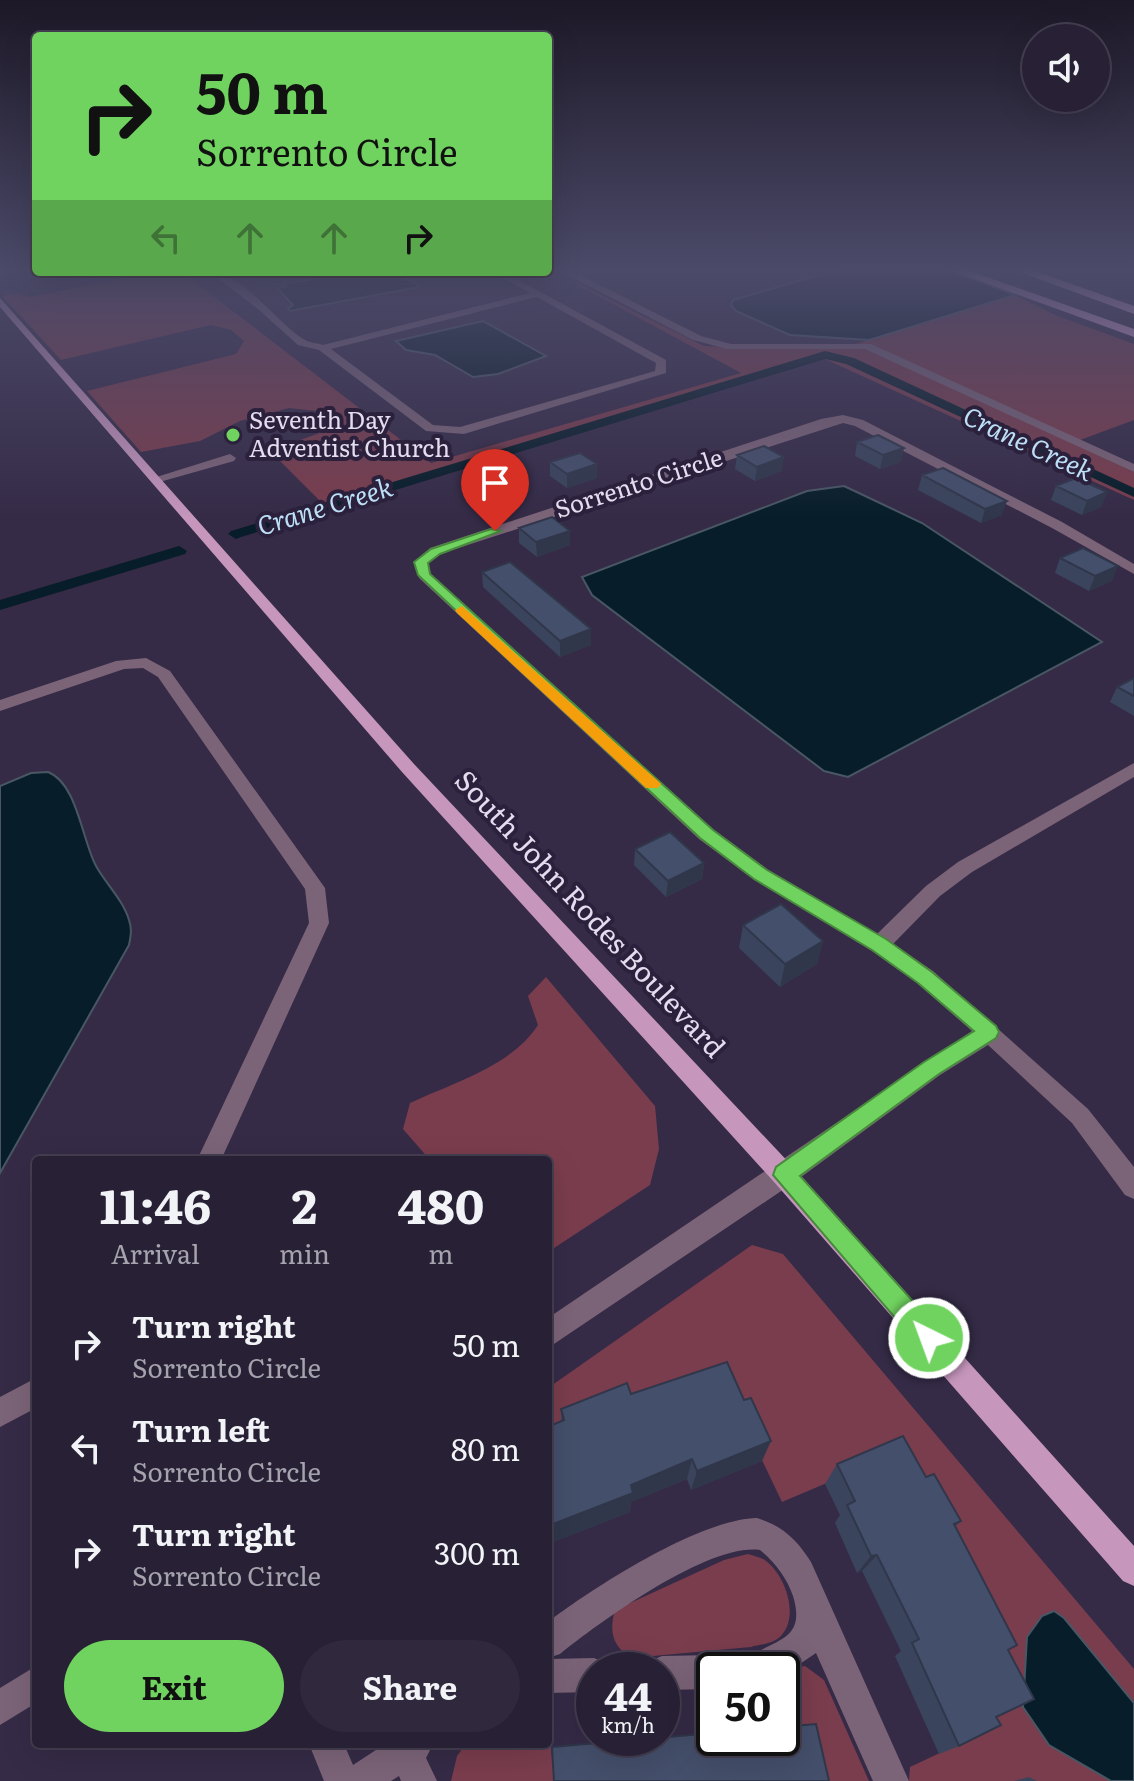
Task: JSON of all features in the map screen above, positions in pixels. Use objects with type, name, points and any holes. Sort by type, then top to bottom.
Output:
[{"type":"main road","name":"South John Rodes Boulevard","points":[[45,352],[408,768],[784,1175],[1134,1570]]},
{"type":"street","points":[[329,352],[430,428],[460,431],[660,373],[662,362],[644,352]]},
{"type":"street","points":[[880,352],[1133,468]]},
{"type":"street","name":"Sorrento Circle","points":[[1134,570],[1043,518],[859,423],[843,419],[825,422],[435,551],[421,562],[424,575],[706,834],[760,874],[879,945],[925,977],[989,1032],[1080,1116],[1134,1187]]},
{"type":"street","points":[[156,479],[230,458]]},
{"type":"street","points":[[0,706],[122,664],[146,663],[164,674],[315,888],[319,923],[211,1156]]},
{"type":"street","points":[[879,945],[933,891],[965,867],[1134,769]]},
{"type":"street","points":[[552,1331],[784,1175],[932,1068],[989,1032]]},
{"type":"street","points":[[0,1413],[32,1394]]},
{"type":"street","points":[[552,1639],[607,1597],[650,1571],[739,1534],[761,1534],[781,1547],[797,1566],[891,1781]]},
{"type":"street","points":[[795,1652],[811,1633],[816,1615]]},
{"type":"street","points":[[552,1676],[576,1675]]},
{"type":"street","points":[[0,1708],[32,1686]]},
{"type":"street","points":[[328,1748],[342,1781]]},
{"type":"street","points":[[360,1781],[411,1755]]},
{"type":"shaded area","points":[[54,352],[95,352],[61,360]]},
{"type":"shaded area","points":[[237,352],[286,352],[431,463],[741,373],[702,352],[1134,352],[1134,420],[1072,443],[1134,472],[1134,500],[816,355],[738,382],[323,504],[273,454],[289,444],[342,425],[334,413],[289,408],[240,421],[200,441],[141,452],[87,391]]},
{"type":"shaded area","points":[[546,977],[655,1106],[659,1149],[650,1185],[552,1249],[552,1156],[427,1156],[403,1129],[410,1103],[480,1072],[513,1052],[527,1039],[538,1025],[528,996]]},
{"type":"shaded area","points":[[752,1245],[783,1254],[1134,1669],[1134,1781],[909,1781],[910,1767],[978,1735],[888,1457],[782,1502],[743,1420],[552,1447],[552,1385]]},
{"type":"shaded area","points":[[748,1554],[773,1567],[784,1586],[790,1607],[787,1628],[778,1639],[751,1647],[680,1654],[624,1652],[620,1648],[612,1631],[615,1610],[724,1560]]},
{"type":"shaded area","points":[[805,1666],[824,1680],[869,1781],[814,1781],[800,1716],[800,1667]]},
{"type":"shaded area","points":[[463,1748],[551,1748],[554,1781],[451,1781],[457,1756]]},
{"type":"water","points":[[418,352],[539,352],[546,356],[498,374],[473,377],[435,355]]},
{"type":"water","points":[[844,486],[922,523],[1102,642],[848,777],[824,771],[592,595],[582,577],[807,491]]},
{"type":"water","points":[[48,772],[66,788],[96,866],[126,913],[131,935],[129,945],[0,1173],[0,786],[31,773]]},
{"type":"water","points":[[1054,1611],[1064,1618],[1134,1703],[1134,1781],[1111,1781],[1049,1745],[1023,1707],[1027,1637],[1042,1616]]},
{"type":"building","points":[[878,435],[904,448],[883,455],[857,442]]},
{"type":"building","points":[[764,446],[784,457],[757,467],[737,455]]},
{"type":"building","points":[[580,453],[597,464],[567,474],[550,462]]},
{"type":"building","points":[[943,468],[1007,501],[985,509],[922,475]]},
{"type":"building","points":[[501,477],[517,489],[486,498],[470,486]]},
{"type":"building","points":[[1076,478],[1107,492],[1087,501],[1056,486]]},
{"type":"building","points":[[552,517],[570,531],[536,542],[519,528]]},
{"type":"building","points":[[1083,548],[1118,566],[1095,576],[1060,558]]},
{"type":"building","points":[[510,562],[591,629],[560,641],[482,572]]},
{"type":"building","points":[[1134,678],[1134,696],[1117,687]]},
{"type":"building","points":[[670,832],[704,863],[668,881],[635,849]]},
{"type":"building","points":[[781,904],[823,941],[785,964],[743,925]]},
{"type":"building","points":[[727,1362],[744,1400],[751,1398],[771,1441],[697,1471],[692,1459],[631,1485],[633,1493],[552,1524],[552,1425],[564,1420],[561,1409],[627,1383],[631,1394]]},
{"type":"building","points":[[903,1436],[926,1477],[934,1474],[961,1521],[954,1524],[1017,1645],[1008,1650],[1034,1699],[996,1717],[1001,1725],[959,1746],[912,1643],[919,1639],[877,1555],[871,1556],[847,1505],[855,1501],[837,1464]]},
{"type":"building","points":[[816,1724],[829,1781],[554,1781],[552,1747],[576,1745],[576,1756],[680,1756],[680,1736],[696,1735],[696,1756],[800,1756],[800,1725]]},
{"type":"waterway","name":"Crane Creek","points":[[236,534],[825,355],[850,361],[1134,493]]},
{"type":"waterway","name":"Crane Creek","points":[[0,605],[179,551]]},
{"type":"slow traffic","points":[[462,610],[652,784]]},
{"type":"place","name":"Seventh Day Adventist Church","points":[[233,435]]},
{"type":"route","points":[[495,531],[435,551],[421,562],[424,575],[706,834],[760,874],[879,945],[925,977],[989,1032],[932,1068],[784,1175],[929,1338]]}]
